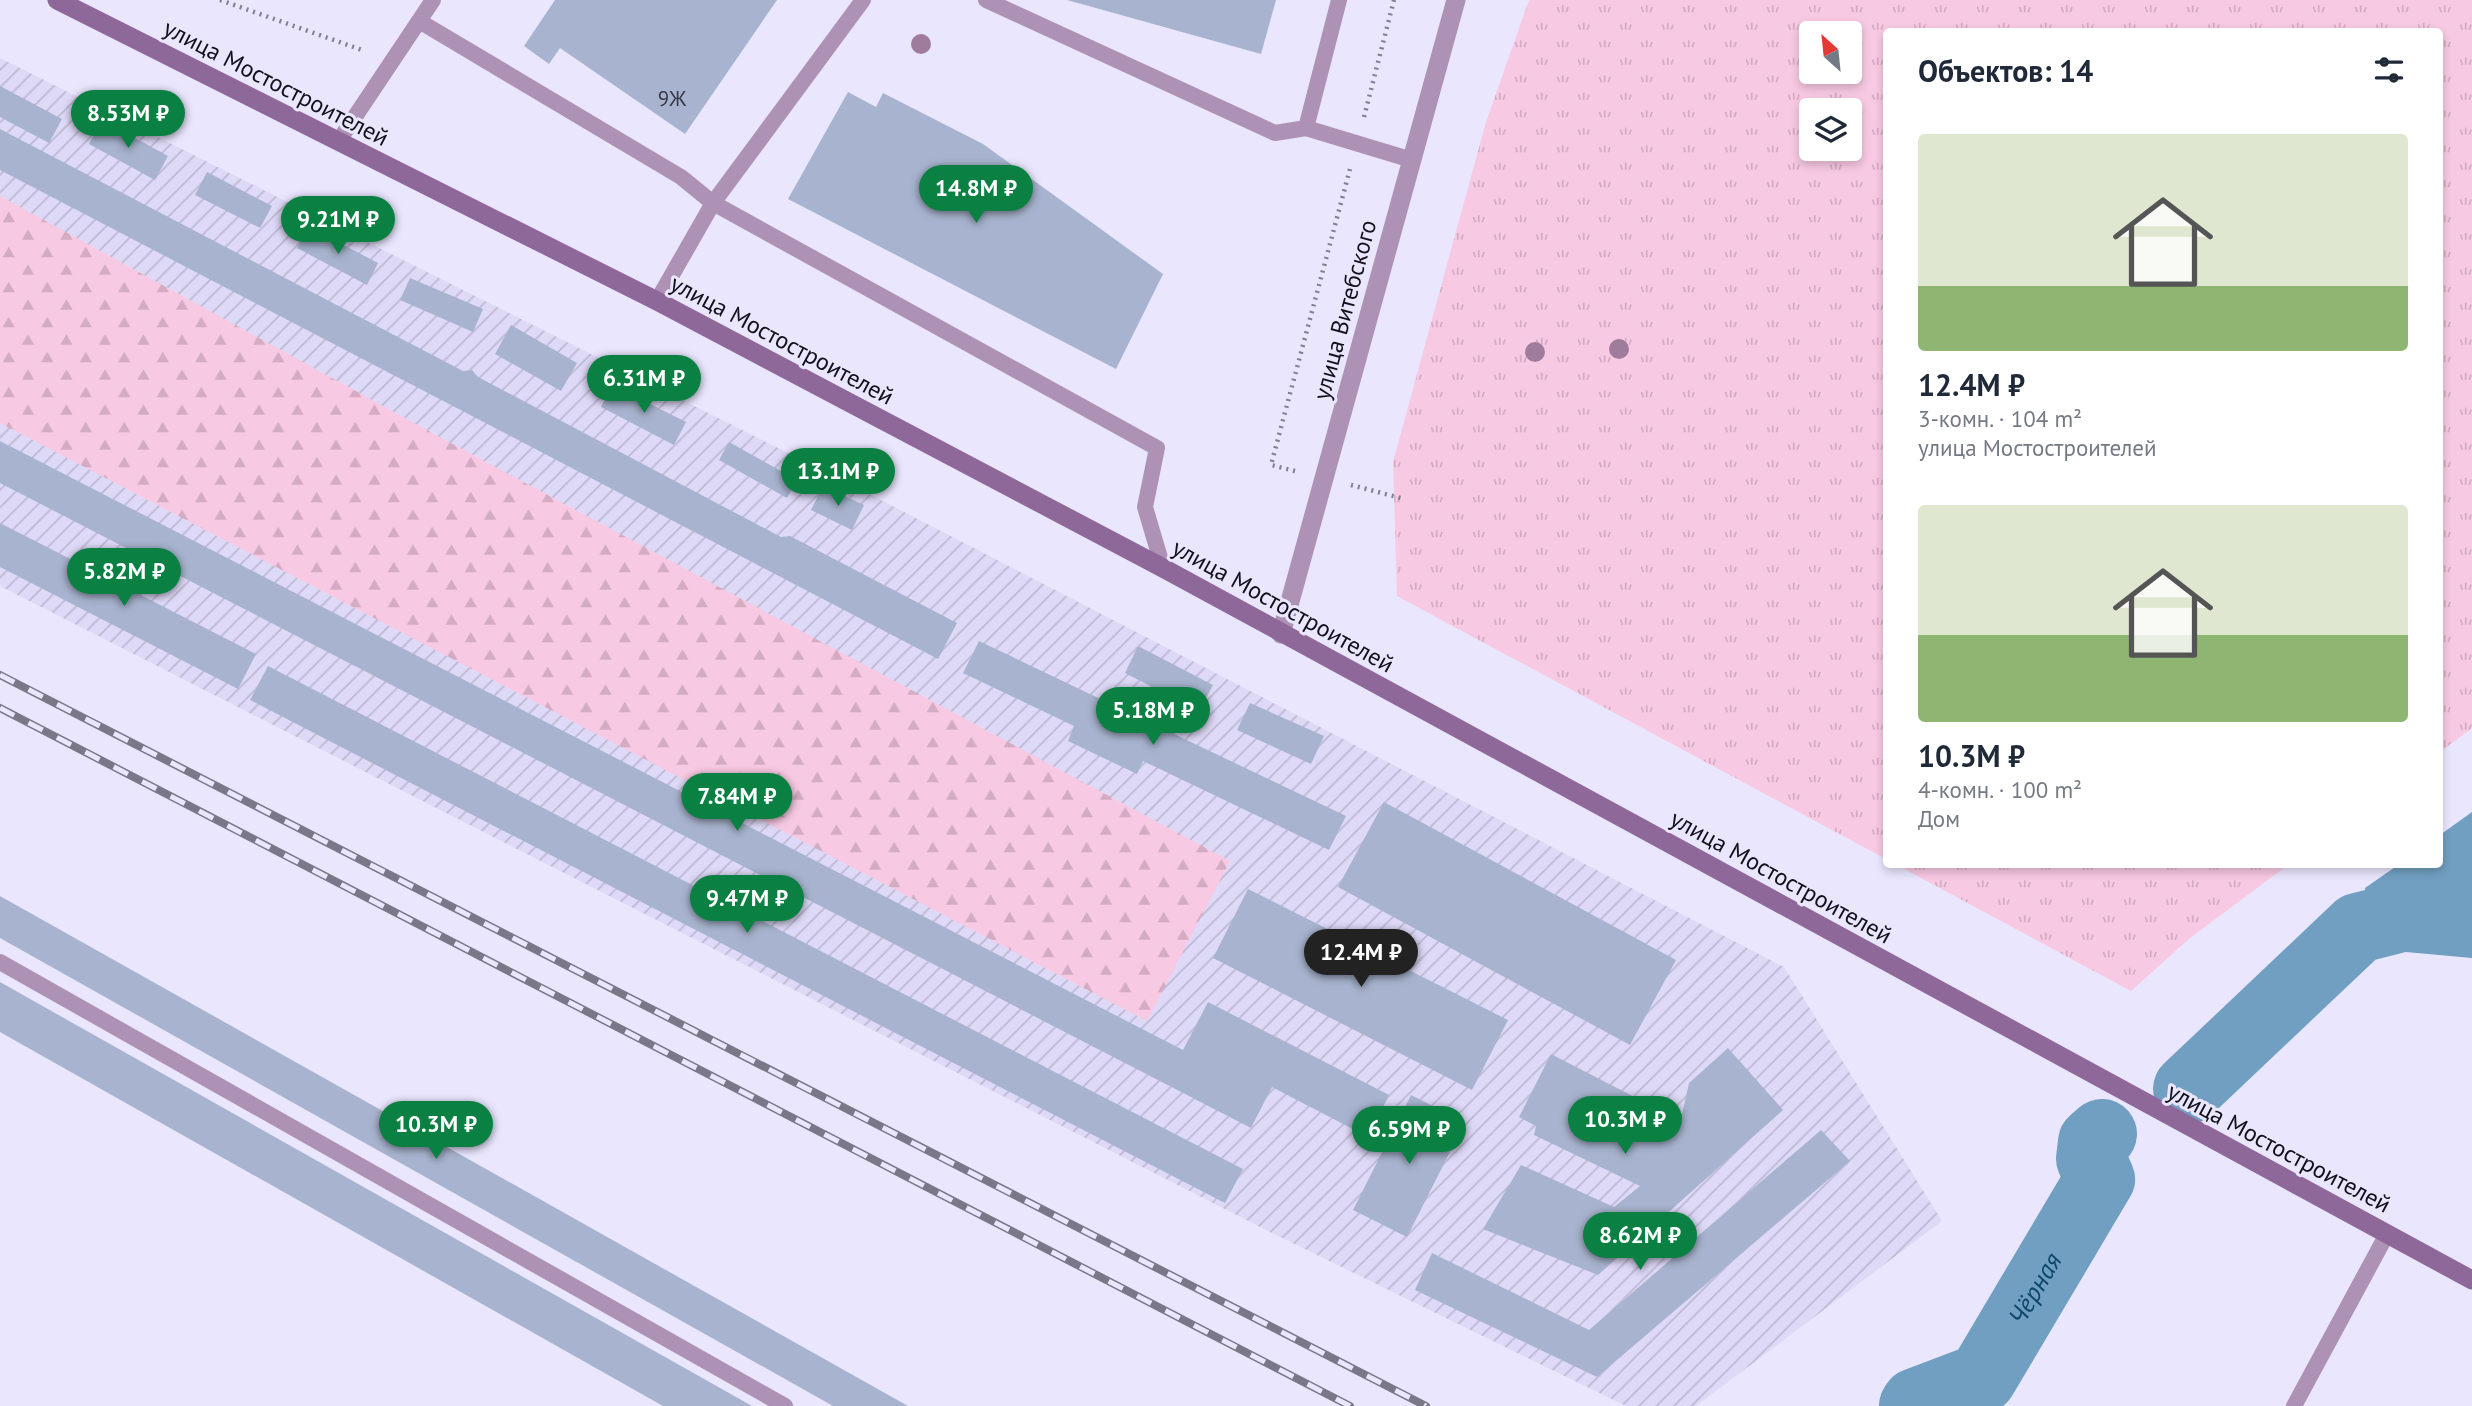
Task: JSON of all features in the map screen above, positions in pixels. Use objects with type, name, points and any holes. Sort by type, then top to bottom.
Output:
[{"type":"main road","name":"улица Мостостроителей","points":[[57,0],[657,301],[1163,568],[2472,1280]]},
{"type":"street","name":"улица Витебского","points":[[1281,634],[1456,0]]},
{"type":"lane","points":[[338,142],[433,0]]},
{"type":"lane","points":[[657,301],[713,203],[863,0]]},
{"type":"lane","points":[[986,0],[1024,8],[1275,133],[1306,128],[1412,160]]},
{"type":"lane","points":[[1306,128],[1339,0]]},
{"type":"lane","points":[[419,21],[681,177],[713,203],[1157,448],[1144,507],[1163,568]]},
{"type":"lane","points":[[0,962],[785,1406]]},
{"type":"lane","points":[[2294,1406],[2387,1234]]},
{"type":"path","points":[[220,0],[392,61]]},
{"type":"path","points":[[1271,465],[1394,0]]},
{"type":"shaded area","points":[[0,58],[852,485],[1784,967],[1942,1221],[1696,1406],[1626,1406],[1272,1233],[0,586]]},
{"type":"green space","points":[[1529,0],[2472,0],[2472,728],[2443,750],[2443,28],[1883,28],[1883,857],[1397,596],[1393,462],[1486,122]]},
{"type":"green space","points":[[0,196],[445,440],[1230,861],[1147,1021],[0,423]]},
{"type":"green space","points":[[1903,868],[2284,868],[2190,938],[2131,991]]},
{"type":"water","points":[[2472,812],[2472,958],[2373,949],[2365,888],[2394,868],[2443,868],[2443,833]]},
{"type":"building","points":[[555,0],[777,0],[685,134],[560,48],[549,64],[524,46]]},
{"type":"building","points":[[1067,0],[1276,0],[1261,54]]},
{"type":"building","points":[[0,86],[62,119],[49,143],[0,117]]},
{"type":"building","points":[[848,92],[876,107],[883,93],[983,144],[1163,274],[1116,369],[788,199]]},
{"type":"building","points":[[102,120],[168,156],[155,180],[89,144]]},
{"type":"building","points":[[0,129],[463,371],[472,370],[478,377],[781,537],[790,536],[957,623],[938,659],[0,170]]},
{"type":"building","points":[[207,172],[272,206],[260,228],[195,195]]},
{"type":"building","points":[[309,227],[378,263],[367,285],[297,248]]},
{"type":"building","points":[[410,278],[483,309],[473,332],[400,300]]},
{"type":"building","points":[[511,325],[577,363],[561,391],[495,354]]},
{"type":"building","points":[[612,385],[686,422],[674,445],[601,407]]},
{"type":"building","points":[[0,441],[1183,1050],[1208,1002],[1389,1095],[1368,1137],[1272,1087],[1251,1128],[0,483]]},
{"type":"building","points":[[729,442],[797,480],[787,498],[719,460]]},
{"type":"building","points":[[823,486],[864,505],[852,530],[811,510]]},
{"type":"building","points":[[0,523],[256,654],[238,689],[0,567]]},
{"type":"building","points":[[979,641],[1346,816],[1329,850],[1143,761],[1137,774],[1068,741],[1074,726],[963,673]]},
{"type":"building","points":[[1138,646],[1213,685],[1199,711],[1125,673]]},
{"type":"building","points":[[268,666],[1243,1169],[1225,1203],[250,700]]},
{"type":"building","points":[[1250,703],[1324,736],[1311,764],[1237,730]]},
{"type":"building","points":[[1384,802],[1676,960],[1630,1045],[1338,887]]},
{"type":"building","points":[[1248,889],[1508,1020],[1472,1090],[1213,958]]},
{"type":"building","points":[[0,896],[908,1406],[833,1406],[0,938]]},
{"type":"building","points":[[0,982],[752,1406],[663,1406],[0,1032]]},
{"type":"building","points":[[1728,1048],[1783,1110],[1598,1275],[1483,1229],[1521,1165],[1614,1207],[1640,1186],[1534,1135],[1536,1126],[1519,1117],[1551,1054],[1650,1105],[1654,1098],[1682,1114],[1689,1083]]},
{"type":"building","points":[[1411,1095],[1465,1122],[1407,1237],[1353,1210]]},
{"type":"building","points":[[1821,1130],[1850,1161],[1597,1377],[1415,1290],[1432,1253],[1589,1330]]},
{"type":"waterway","name":"Чёрная","points":[[2188,1089],[2358,928],[2472,899]]},
{"type":"waterway","name":"Чёрная","points":[[1914,1406],[1982,1378],[2100,1179],[2091,1159],[2093,1142],[2102,1134]]},
{"type":"railway","points":[[0,675],[1426,1406]]},
{"type":"railway","points":[[0,708],[1350,1406]]}]
